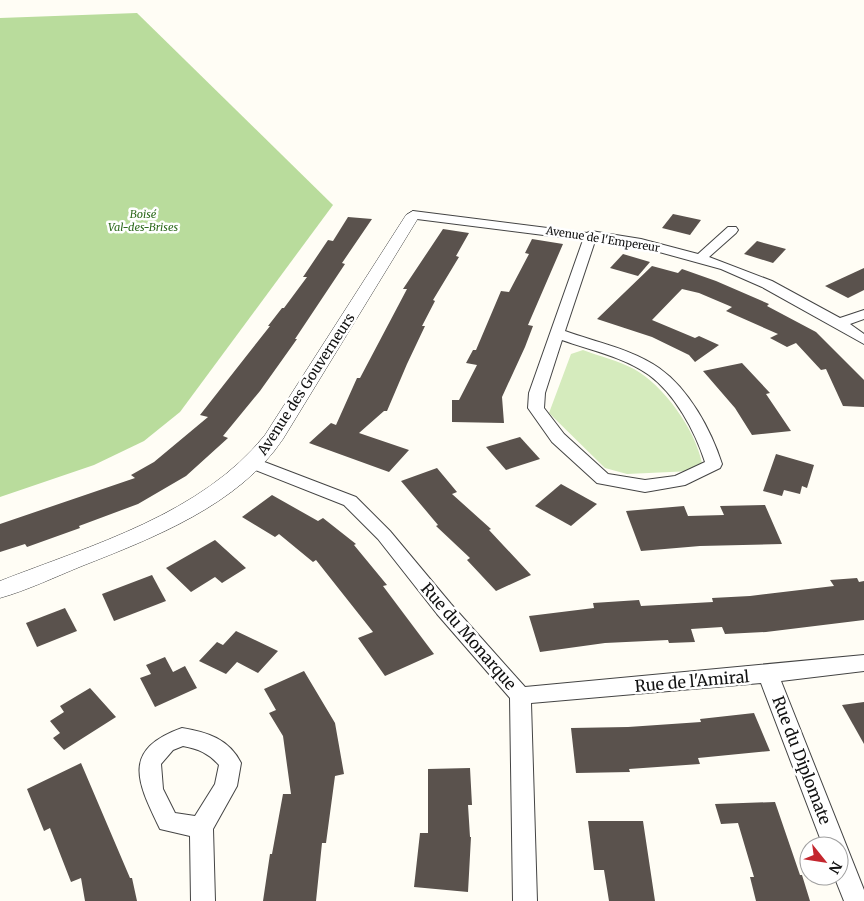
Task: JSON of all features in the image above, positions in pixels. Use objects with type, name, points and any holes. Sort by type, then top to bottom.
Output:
[{"type":"street","name":"Avenue de l'Empereur","points":[[413,215],[641,243],[700,258],[726,266],[751,277],[839,323],[864,339]]},
{"type":"street","name":"Avenue des Gouverneurs","points":[[0,590],[157,528],[226,485],[254,462],[273,439],[413,215]]},
{"type":"street","points":[[700,258],[732,230]]},
{"type":"street","points":[[559,334],[653,371],[669,386],[695,424],[711,453],[714,464],[679,481],[645,486],[603,479],[558,438],[536,408],[537,392],[559,334],[591,236]]},
{"type":"street","points":[[839,323],[864,314]]},
{"type":"street","name":"Rue du Monarque","points":[[254,462],[350,501],[384,534],[444,609],[520,696],[525,901]]},
{"type":"street","name":"Rue de l'Amiral","points":[[520,696],[768,674],[864,662]]},
{"type":"street","name":"Rue du Diplomate","points":[[768,674],[831,836]]},
{"type":"street","points":[[201,828],[203,901]]},
{"type":"street","points":[[849,883],[856,901]]},
{"type":"green space","name":"Boisé Val-des-Brises","points":[[137,13],[333,205],[180,412],[144,441],[94,465],[0,497],[0,18]]},
{"type":"green space","points":[[583,350],[634,369],[656,386],[677,410],[693,436],[702,463],[692,471],[627,474],[605,468],[549,413],[571,354]]},
{"type":"building","points":[[673,214],[701,220],[690,235],[662,228]]},
{"type":"building","points":[[348,217],[372,219],[342,263],[345,264],[295,339],[297,339],[260,391],[223,436],[228,438],[186,476],[138,504],[27,547],[25,544],[0,552],[0,524],[135,478],[131,475],[154,462],[208,417],[200,415],[282,308],[284,308],[307,277],[303,277],[328,240],[333,241]]},
{"type":"building","points":[[443,229],[469,233],[456,256],[459,257],[433,300],[435,301],[422,326],[425,326],[387,411],[384,411],[359,433],[409,450],[389,472],[309,443],[331,423],[336,425],[357,378],[360,378],[407,289],[403,289]]},
{"type":"building","points":[[532,239],[563,244],[528,325],[533,326],[525,347],[502,397],[504,423],[452,422],[452,400],[459,400],[477,365],[466,363],[473,350],[476,350],[501,291],[509,292],[529,254],[525,253]]},
{"type":"building","points":[[757,241],[786,249],[773,263],[744,254]]},
{"type":"building","points":[[623,254],[650,262],[638,276],[610,268]]},
{"type":"building","points":[[652,266],[678,273],[682,269],[716,281],[769,304],[767,306],[816,332],[864,380],[864,407],[843,406],[826,369],[821,370],[796,343],[787,347],[770,338],[778,334],[726,311],[732,307],[699,293],[682,289],[652,320],[695,338],[699,336],[719,345],[695,362],[689,355],[652,337],[597,319]]},
{"type":"building","points":[[864,268],[864,290],[848,298],[825,286]]},
{"type":"building","points":[[742,363],[770,393],[766,394],[791,431],[752,435],[735,408],[703,371]]},
{"type":"building","points":[[520,437],[540,459],[506,470],[486,447]]},
{"type":"building","points":[[776,454],[814,465],[807,488],[802,486],[800,494],[784,490],[782,496],[763,491]]},
{"type":"building","points":[[437,468],[457,492],[452,494],[491,529],[489,530],[531,575],[496,591],[467,560],[470,558],[436,526],[438,525],[401,481]]},
{"type":"building","points":[[561,484],[597,504],[571,526],[535,506]]},
{"type":"building","points":[[272,495],[318,521],[323,518],[356,544],[354,545],[387,585],[383,586],[434,654],[385,676],[358,638],[373,632],[316,560],[313,562],[279,534],[275,537],[242,517]]},
{"type":"building","points":[[765,505],[782,544],[700,546],[641,551],[626,511],[684,506],[688,516],[724,515],[720,506]]},
{"type":"building","points":[[215,540],[246,568],[222,583],[215,577],[191,592],[166,568]]},
{"type":"building","points":[[152,575],[166,601],[114,621],[102,594]]},
{"type":"building","points":[[857,578],[859,582],[864,581],[864,620],[766,632],[725,634],[722,627],[691,629],[695,642],[669,643],[668,640],[605,643],[540,652],[529,616],[594,608],[593,603],[639,600],[641,606],[713,602],[712,598],[750,596],[834,586],[830,580]]},
{"type":"building","points":[[65,608],[77,631],[37,647],[26,623]]},
{"type":"building","points":[[236,631],[278,651],[258,673],[237,662],[226,674],[199,661],[217,642],[223,645]]},
{"type":"building","points":[[165,657],[173,672],[185,666],[197,688],[155,707],[140,678],[151,674],[146,665]]},
{"type":"building","points":[[304,671],[335,723],[344,774],[335,776],[326,843],[322,843],[316,901],[263,901],[270,854],[272,854],[283,794],[291,794],[283,736],[269,713],[276,710],[264,689]]},
{"type":"building","points":[[90,688],[116,717],[64,750],[53,738],[60,733],[50,721],[64,712],[60,706]]},
{"type":"building","points":[[864,702],[864,744],[842,705]]},
{"type":"building","points":[[754,713],[770,751],[698,758],[700,764],[629,769],[630,772],[576,773],[571,728],[628,727],[701,722],[700,719]]},
{"type":"building","points":[[81,763],[130,878],[132,878],[137,901],[85,901],[81,878],[71,882],[50,828],[44,831],[27,789]]},
{"type":"building","points":[[470,768],[472,805],[468,805],[471,837],[468,892],[414,887],[420,833],[428,833],[428,769]]},
{"type":"building","points":[[775,802],[799,872],[799,886],[805,886],[810,901],[756,901],[750,877],[754,877],[738,823],[721,824],[715,804]]},
{"type":"building","points":[[588,821],[643,821],[655,901],[609,901],[604,870],[594,870]]}]
